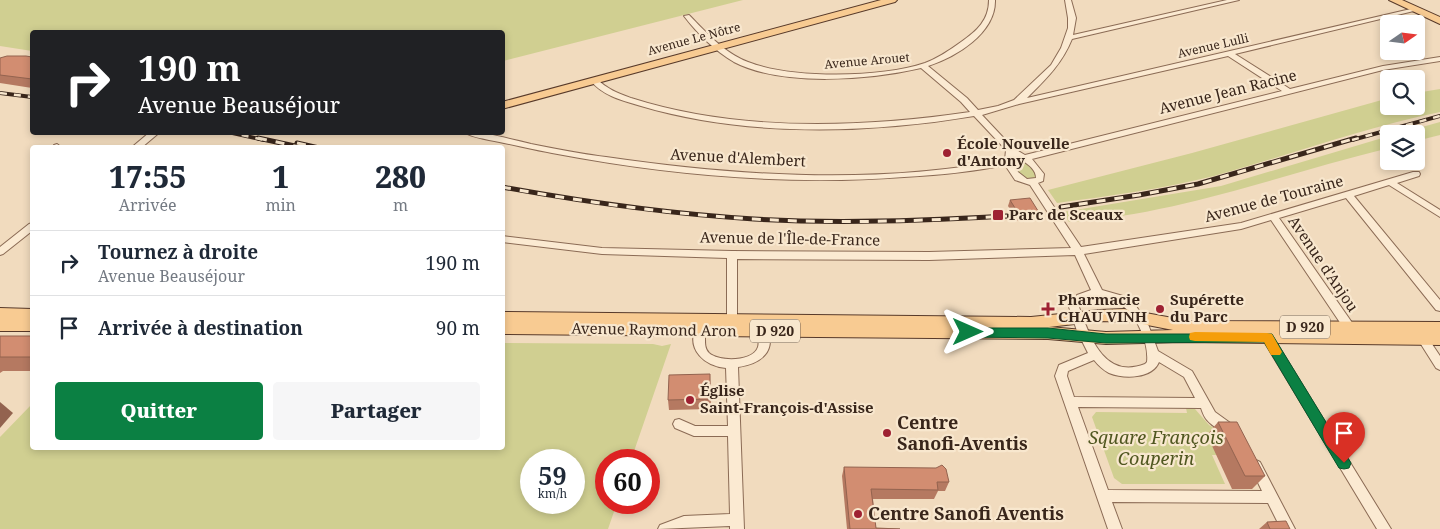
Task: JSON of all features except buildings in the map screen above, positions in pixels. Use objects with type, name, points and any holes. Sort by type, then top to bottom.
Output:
[{"type":"main road","name":"Avenue Le Nôtre","points":[[505,105],[892,0]]},
{"type":"main road","points":[[1394,0],[1440,20]]},
{"type":"main road","points":[[1,324],[30,315]]},
{"type":"main road","name":"D 920","points":[[1082,316],[1124,315],[1170,325],[1189,326],[1440,328]]},
{"type":"main road","name":"Avenue Raymond Aron","points":[[505,318],[1031,323],[1050,322],[1082,316]]},
{"type":"main road","points":[[1,324],[30,325]]},
{"type":"main road","name":"Avenue Raymond Aron","points":[[505,328],[1048,333],[1086,337],[1149,339],[1182,336],[1422,338]]},
{"type":"main road","name":"D 920","points":[[1422,338],[1440,339]]},
{"type":"street","name":"Avenue Arouet","points":[[687,16],[718,48],[730,57],[746,64],[792,75],[858,75],[923,66],[945,56],[977,34],[990,18],[992,0]]},
{"type":"street","points":[[1015,103],[1041,81],[1062,54],[1069,38],[1072,19],[1068,0]]},
{"type":"street","points":[[1069,38],[1236,0]]},
{"type":"street","name":"Avenue Lulli","points":[[595,81],[603,90],[643,104],[714,118],[752,122],[827,125],[896,124],[976,113],[1415,10]]},
{"type":"street","points":[[1230,54],[1288,91]]},
{"type":"street","name":"Avenue Jean Racine","points":[[1010,160],[1394,66],[1440,59]]},
{"type":"street","points":[[923,66],[964,100],[1010,150],[1025,157],[1032,163],[1040,174],[1040,179],[1033,182],[1018,178],[1010,165],[1010,150]]},
{"type":"street","points":[[140,145],[152,135]]},
{"type":"street","name":"Avenue d'Alembert","points":[[480,135],[536,149],[660,167],[730,174],[798,177],[907,174],[1010,160]]},
{"type":"street","name":"Avenue de Touraine","points":[[1078,251],[1222,230],[1273,217],[1416,174]]},
{"type":"street","points":[[1033,182],[1078,251],[1098,293]]},
{"type":"street","points":[[1390,182],[1440,214]]},
{"type":"street","points":[[1348,195],[1440,308]]},
{"type":"street","name":"Avenue d'Anjou","points":[[1273,217],[1349,328]]},
{"type":"street","points":[[0,252],[30,229]]},
{"type":"street","name":"Avenue de l'Île-de-France","points":[[505,239],[602,251],[732,255],[929,256],[1078,251]]},
{"type":"street","points":[[732,255],[732,320]]},
{"type":"street","points":[[1098,293],[1120,299],[1134,310],[1149,339],[1154,354],[1150,367],[1132,373],[1114,369],[1094,355],[1086,337],[1082,316],[1074,307],[1076,302],[1083,296],[1098,293]]},
{"type":"street","points":[[700,330],[701,349],[704,355],[718,363],[732,364],[748,360],[760,353],[764,347],[763,331]]},
{"type":"street","points":[[1267,337],[1384,529]]},
{"type":"street","points":[[1422,338],[1440,365]]},
{"type":"street","points":[[1154,354],[1188,374],[1211,416],[1240,437]]},
{"type":"street","points":[[1094,355],[1063,368],[1061,376],[1115,529]]},
{"type":"street","points":[[665,529],[684,522],[737,525],[732,364]]},
{"type":"street","points":[[1070,402],[1203,403]]},
{"type":"street","points":[[679,424],[694,431],[734,431]]},
{"type":"street","points":[[1249,454],[1288,529]]},
{"type":"street","points":[[1104,496],[1272,498]]},
{"type":"green space","points":[[0,0],[743,0],[505,60],[505,30],[30,30],[30,51],[0,46]]},
{"type":"green space","points":[[1440,89],[1440,112],[1380,125],[1380,127],[1214,176],[1116,195],[1057,203],[1048,190],[1192,153],[1380,101],[1380,115],[1425,115],[1425,92]]},
{"type":"green space","points":[[1440,122],[1440,135],[1425,139],[1425,126]]},
{"type":"green space","points":[[1380,139],[1380,150],[1191,202],[1110,218],[1069,222],[1063,212],[1221,186]]},
{"type":"green space","points":[[1024,160],[1038,173],[1036,178],[1027,179],[1020,176],[1013,162]]},
{"type":"green space","points":[[505,343],[653,344],[662,346],[671,344],[635,449],[595,449],[595,514],[613,514],[608,529],[0,529],[0,437],[30,406],[30,450],[505,450]]},
{"type":"green space","name":"Square François Couperin","points":[[1186,408],[1195,409],[1209,425],[1217,430],[1216,455],[1212,455],[1225,484],[1122,484],[1114,478],[1092,417],[1096,412],[1187,413]]},
{"type":"railway","points":[[0,93],[30,97]]},
{"type":"railway","points":[[1352,140],[1440,116]]},
{"type":"railway","points":[[242,135],[264,140]]},
{"type":"railway","points":[[258,138],[290,145]]},
{"type":"railway","points":[[1061,207],[1198,184],[1356,138]]},
{"type":"railway","points":[[297,143],[306,145]]},
{"type":"railway","points":[[505,188],[627,207],[754,219],[880,221],[1007,216]]},
{"type":"slow traffic","points":[[1195,337],[1267,337],[1276,352]]},
{"type":"place","name":"École Nouvelle d'Antony","points":[[947,153]]},
{"type":"place","name":"Parc de Sceaux","points":[[998,215]]},
{"type":"place","name":"Pharmacie CHAU VINH","points":[[1048,309]]},
{"type":"place","name":"Supérette du Parc","points":[[1160,309]]},
{"type":"place","name":"Église Saint-François-d'Assise","points":[[690,400]]},
{"type":"place","name":"Centre Sanofi-Aventis","points":[[887,433]]},
{"type":"place","name":"Centre Sanofi Aventis","points":[[858,514]]},
{"type":"route","points":[[968,332],[1048,333],[1086,337],[1149,339],[1182,336],[1267,337],[1344,463]]}]
